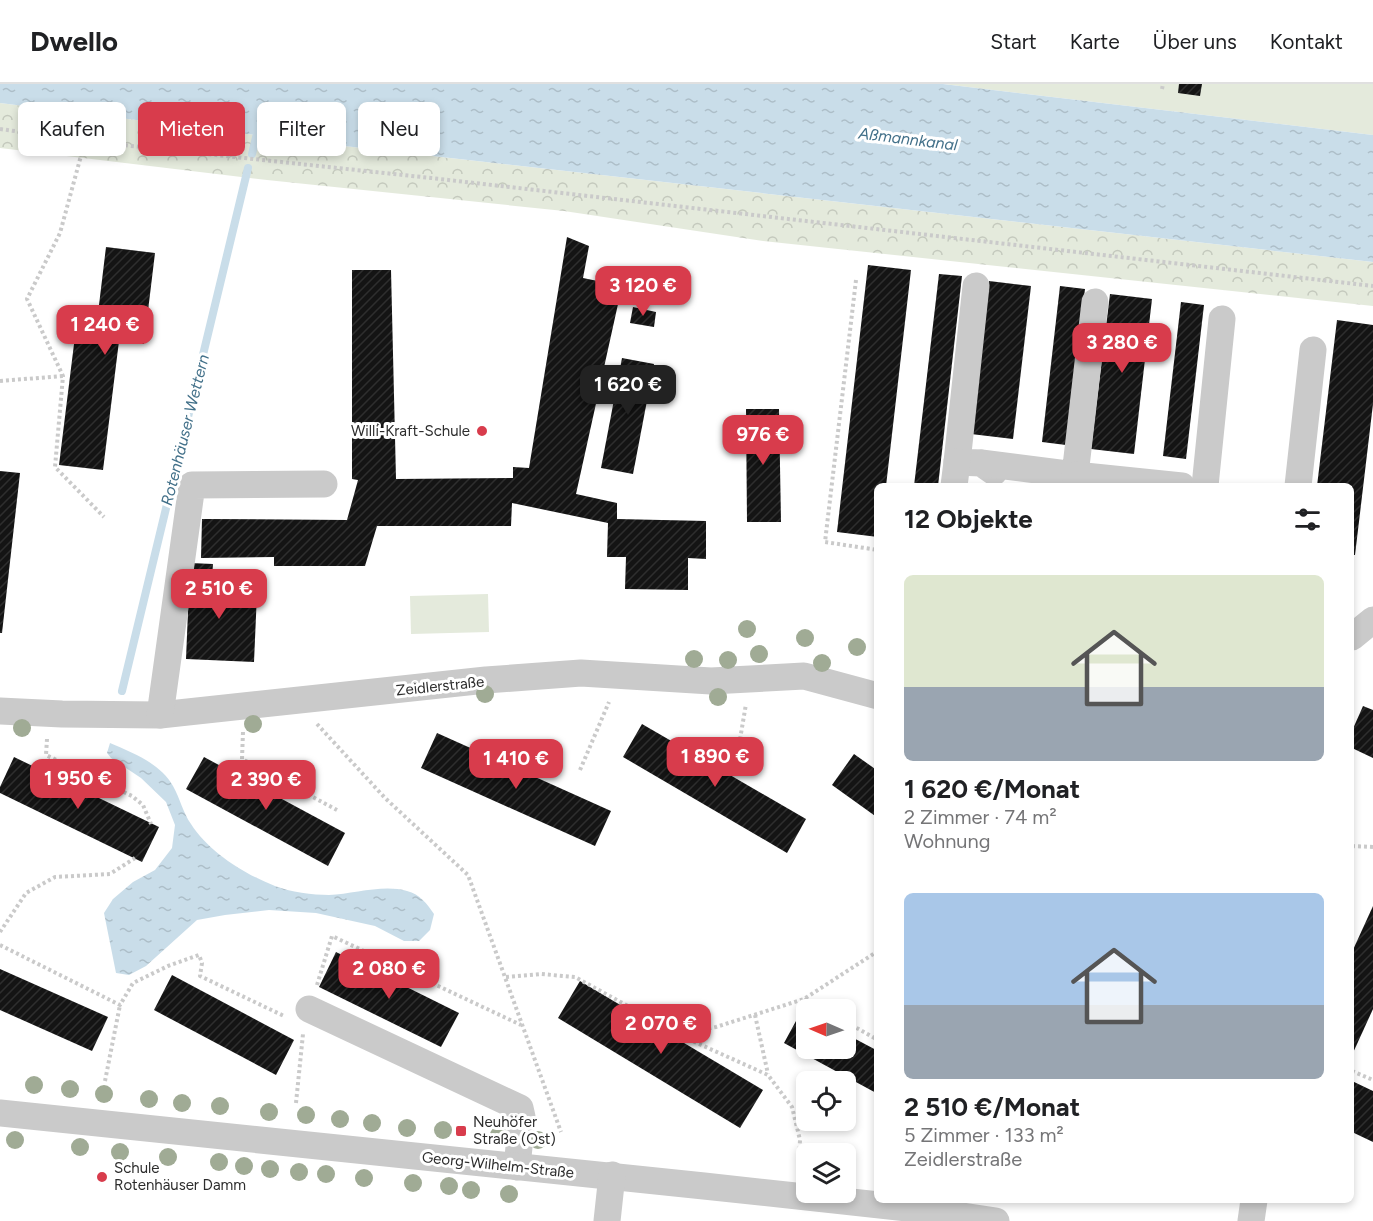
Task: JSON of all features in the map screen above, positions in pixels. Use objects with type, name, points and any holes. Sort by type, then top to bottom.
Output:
[{"type":"street","points":[[964,470],[976,286]]},
{"type":"street","points":[[1075,475],[1095,302]]},
{"type":"street","points":[[1204,483],[1222,319]]},
{"type":"street","points":[[1298,483],[1313,350]]},
{"type":"street","points":[[964,470],[1075,475],[1153,483]]},
{"type":"street","points":[[964,470],[1005,483]]},
{"type":"street","points":[[160,715],[192,484],[324,484]]},
{"type":"street","points":[[1354,635],[1373,620]]},
{"type":"street","name":"Zeidlerstraße","points":[[0,711],[160,715],[486,680],[581,673],[711,681],[804,676],[874,695]]},
{"type":"street","points":[[307,1017],[520,1108],[522,1117],[517,1167]]},
{"type":"street","name":"Georg-Wilhelm-Straße","points":[[0,1113],[612,1176],[916,1209],[996,1221]]},
{"type":"street","points":[[607,1221],[612,1176]]},
{"type":"street","points":[[1251,1221],[1254,1203]]},
{"type":"path","points":[[0,129],[18,132]]},
{"type":"path","points":[[126,145],[1373,286]]},
{"type":"path","points":[[81,156],[60,233],[27,299],[63,376],[55,467],[104,517]]},
{"type":"path","points":[[856,280],[825,542],[874,549]]},
{"type":"path","points":[[0,381],[63,376]]},
{"type":"path","points":[[580,770],[620,676]]},
{"type":"path","points":[[736,763],[751,679]]},
{"type":"path","points":[[297,701],[385,798],[468,875],[561,1132]]},
{"type":"path","points":[[244,706],[242,759],[337,810]]},
{"type":"path","points":[[50,714],[46,755],[132,796],[143,805],[151,824]]},
{"type":"path","points":[[1354,846],[1373,847]]},
{"type":"path","points":[[0,932],[26,892],[55,877],[110,874],[135,858]]},
{"type":"path","points":[[296,1103],[307,1017],[332,936],[522,1026]]},
{"type":"path","points":[[0,945],[120,1005]]},
{"type":"path","points":[[804,999],[874,954]]},
{"type":"path","points":[[105,1081],[120,1005],[133,984],[168,966],[199,955],[202,963],[200,976],[307,1017]]},
{"type":"path","points":[[506,977],[541,974],[575,977],[688,1039],[768,1075]]},
{"type":"path","points":[[688,1039],[696,1031],[755,1016],[796,1002]]},
{"type":"path","points":[[755,1016],[768,1075],[792,1107],[801,1143]]},
{"type":"path","points":[[856,1028],[874,1038]]},
{"type":"path","points":[[1354,1072],[1373,1080]]},
{"type":"green space","points":[[943,84],[1373,84],[1373,135]]},
{"type":"green space","points":[[0,103],[18,105],[18,150],[0,148]]},
{"type":"green space","points":[[126,119],[138,120],[138,156],[245,156],[245,134],[257,135],[257,156],[346,156],[346,146],[358,148],[358,156],[433,156],[1373,262],[1373,306],[763,241],[564,211],[267,180],[67,156],[126,156]]},
{"type":"green space","points":[[488,594],[489,632],[411,634],[410,596]]},
{"type":"water","name":"Aßmannkanal","points":[[0,84],[943,84],[1373,135],[1373,262],[433,156],[440,156],[440,102],[358,102],[358,148],[346,146],[346,102],[257,102],[257,135],[245,134],[245,102],[138,102],[138,120],[126,119],[126,102],[18,102],[18,105],[0,103]]},
{"type":"water","points":[[110,743],[145,760],[161,771],[173,786],[188,820],[207,844],[228,861],[251,875],[275,886],[302,893],[329,895],[388,889],[412,892],[423,900],[434,914],[430,930],[419,941],[404,941],[375,926],[316,913],[269,910],[225,915],[197,920],[146,966],[129,975],[116,973],[104,913],[113,899],[133,882],[155,870],[172,848],[175,825],[166,802],[141,778],[107,753]]},
{"type":"building","points":[[1179,84],[1202,84],[1200,96],[1178,93]]},
{"type":"building","points":[[567,237],[589,246],[583,278],[622,286],[576,494],[617,503],[617,519],[706,521],[706,559],[688,558],[688,590],[625,589],[626,557],[607,557],[608,523],[512,503],[511,526],[377,526],[365,566],[274,566],[274,557],[201,558],[202,519],[347,520],[358,480],[352,479],[352,270],[391,270],[396,479],[513,478],[513,467],[529,468]]},
{"type":"building","points":[[106,247],[155,253],[144,344],[119,341],[103,470],[59,465],[75,336],[95,338]]},
{"type":"building","points":[[868,265],[911,270],[886,483],[874,483],[874,537],[837,532]]},
{"type":"building","points":[[939,274],[962,276],[938,483],[914,483]]},
{"type":"building","points":[[989,281],[1031,286],[1013,439],[971,434]]},
{"type":"building","points":[[1060,286],[1085,289],[1066,445],[1042,442]]},
{"type":"building","points":[[1110,294],[1152,299],[1134,454],[1091,449]]},
{"type":"building","points":[[1181,302],[1204,305],[1186,459],[1163,456]]},
{"type":"building","points":[[633,307],[656,312],[654,327],[630,323]]},
{"type":"building","points":[[1337,320],[1373,325],[1373,404],[1355,555],[1354,483],[1317,483]]},
{"type":"building","points":[[622,358],[654,364],[633,474],[601,468]]},
{"type":"building","points":[[746,409],[779,409],[781,522],[747,522]]},
{"type":"building","points":[[0,471],[20,473],[2,633],[0,633]]},
{"type":"building","points":[[190,563],[213,564],[211,591],[257,593],[254,662],[186,659]]},
{"type":"building","points":[[1363,706],[1373,710],[1373,758],[1354,749],[1354,726]]},
{"type":"building","points":[[642,724],[806,819],[787,853],[623,757]]},
{"type":"building","points":[[437,733],[611,811],[595,846],[421,768]]},
{"type":"building","points":[[854,754],[874,768],[874,815],[832,785]]},
{"type":"building","points":[[14,757],[159,827],[142,862],[0,793],[0,787]]},
{"type":"building","points":[[204,757],[345,833],[328,866],[186,789]]},
{"type":"building","points":[[1373,906],[1373,1009],[1354,1051],[1354,948]]},
{"type":"building","points":[[336,952],[459,1013],[441,1047],[319,987]]},
{"type":"building","points":[[0,969],[108,1017],[92,1051],[0,1010]]},
{"type":"building","points":[[172,975],[294,1040],[276,1075],[154,1010]]},
{"type":"building","points":[[580,981],[763,1090],[740,1128],[558,1018]]},
{"type":"building","points":[[796,1021],[796,1050],[784,1043]]},
{"type":"building","points":[[856,1039],[874,1049],[874,1092],[856,1082],[856,1071],[836,1071],[813,1059],[856,1059]]},
{"type":"building","points":[[1354,1082],[1373,1091],[1373,1142],[1354,1133]]},
{"type":"waterway","name":"Rotenhäuser Wettern","points":[[252,154],[257,133]]},
{"type":"waterway","name":"Rotenhäuser Wettern","points":[[122,691],[248,168]]},
{"type":"place","name":"Willi-Kraft-Schule","points":[[482,431]]},
{"type":"place","name":"Neuhöfer Straße (Ost)","points":[[461,1131]]},
{"type":"place","name":"Schule Rotenhäuser Damm","points":[[102,1177]]}]
